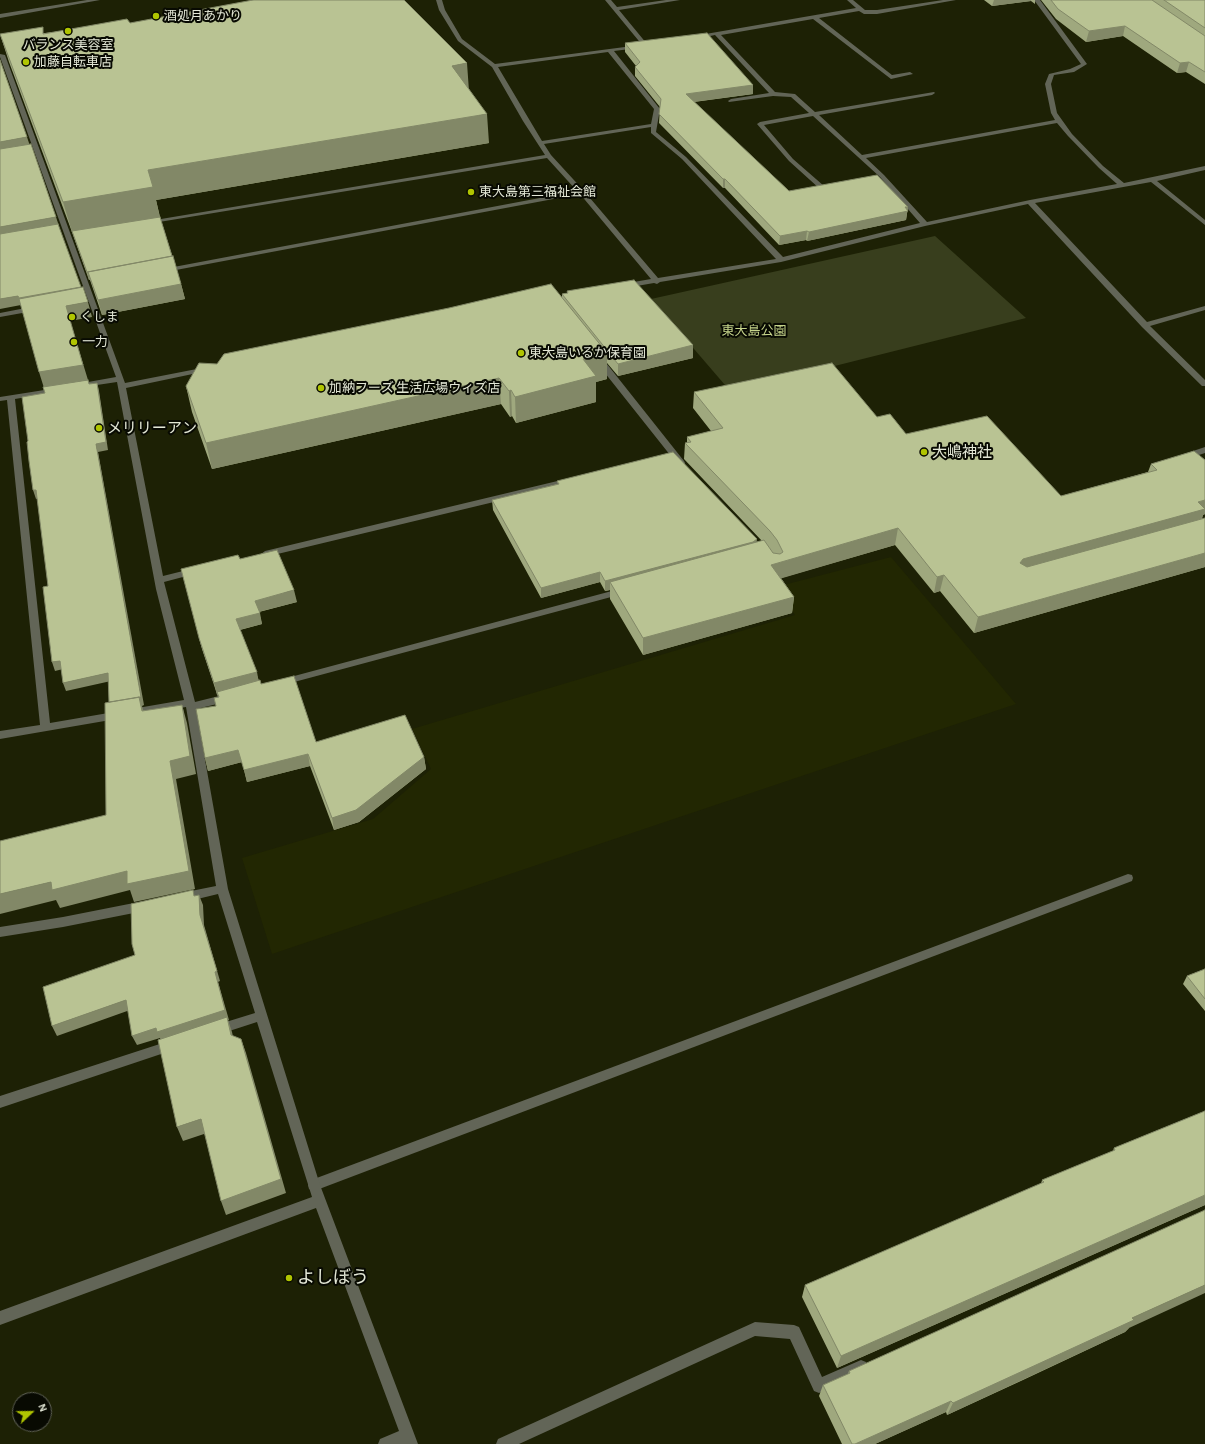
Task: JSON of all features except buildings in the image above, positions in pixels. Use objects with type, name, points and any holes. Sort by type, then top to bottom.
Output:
[{"type":"street","points":[[0,16],[97,0]]},
{"type":"street","points":[[439,0],[442,10],[460,40],[494,66],[549,156],[582,192],[657,282]]},
{"type":"street","points":[[608,0],[617,9],[645,45]]},
{"type":"street","points":[[617,9],[677,0]]},
{"type":"street","points":[[850,0],[864,12],[878,12],[953,0]]},
{"type":"street","points":[[1036,0],[1084,64],[1072,71],[1052,74],[1048,84],[1054,112],[1059,121],[1101,167],[1123,186]]},
{"type":"street","points":[[688,38],[861,9]]},
{"type":"street","points":[[814,18],[891,77],[910,74]]},
{"type":"street","points":[[717,34],[774,94]]},
{"type":"street","points":[[494,66],[652,44]]},
{"type":"street","points":[[610,50],[657,109],[653,132],[684,158],[781,260]]},
{"type":"street","points":[[4,55],[32,149],[61,229],[68,237],[86,285],[87,299],[121,383],[160,580],[190,705],[222,889],[314,1185],[409,1439],[385,1444]]},
{"type":"street","points":[[837,186],[822,188],[791,160],[760,124],[932,93]]},
{"type":"street","points":[[731,101],[774,94],[793,95],[882,176],[925,224]]},
{"type":"street","points":[[860,157],[1059,121]]},
{"type":"street","points":[[540,143],[654,125]]},
{"type":"street","points":[[145,224],[549,156]]},
{"type":"street","points":[[619,287],[657,282],[781,260],[925,224],[1030,202],[1123,186],[1205,168]]},
{"type":"street","points":[[875,178],[882,176]]},
{"type":"street","points":[[1152,180],[1205,223]]},
{"type":"street","points":[[156,272],[582,192]]},
{"type":"street","points":[[1030,202],[1145,325],[1205,384]]},
{"type":"street","points":[[68,237],[75,236]]},
{"type":"street","points":[[86,285],[94,284]]},
{"type":"street","points":[[0,315],[45,306]]},
{"type":"street","points":[[1145,325],[1205,308]]},
{"type":"street","points":[[592,352],[671,456],[690,472]]},
{"type":"street","points":[[0,399],[121,383],[215,367]]},
{"type":"street","points":[[11,397],[45,727]]},
{"type":"street","points":[[1177,460],[1205,450]]},
{"type":"street","points":[[260,556],[582,478]]},
{"type":"street","points":[[160,580],[206,569]]},
{"type":"street","points":[[274,685],[634,588]]},
{"type":"street","points":[[0,735],[190,705],[236,695]]},
{"type":"street","points":[[314,1185],[1128,878]]},
{"type":"street","points":[[168,901],[222,889]]},
{"type":"street","points":[[0,932],[71,921],[153,904]]},
{"type":"street","points":[[209,1033],[261,1016]]},
{"type":"street","points":[[0,1102],[186,1040]]},
{"type":"street","points":[[0,1318],[320,1200]]},
{"type":"street","points":[[503,1444],[755,1329],[794,1332],[819,1386],[870,1363]]},
{"type":"shaded area","points":[[891,557],[1016,704],[272,954],[242,858],[373,819],[431,769],[412,729],[795,615],[776,587]]},
{"type":"green space","name":"東大島公園","points":[[935,236],[1026,318],[731,392],[651,299]]},
{"type":"place","name":"酒処月あかり","points":[[156,16]]},
{"type":"place","name":"バランス美容室","points":[[68,31]]},
{"type":"place","name":"加藤自転車店","points":[[26,62]]},
{"type":"place","name":"東大島第三福祉会館","points":[[471,192]]},
{"type":"place","name":"くしま","points":[[72,317]]},
{"type":"place","name":"一力","points":[[74,342]]},
{"type":"place","name":"東大島いるか保育園","points":[[521,353]]},
{"type":"place","name":"加納フーズ 生活広場ウィズ店","points":[[321,388]]},
{"type":"place","name":"メリリーアン","points":[[99,428]]},
{"type":"place","name":"大嶋神社","points":[[924,452]]},
{"type":"place","name":"よしぼう","points":[[289,1278]]}]
